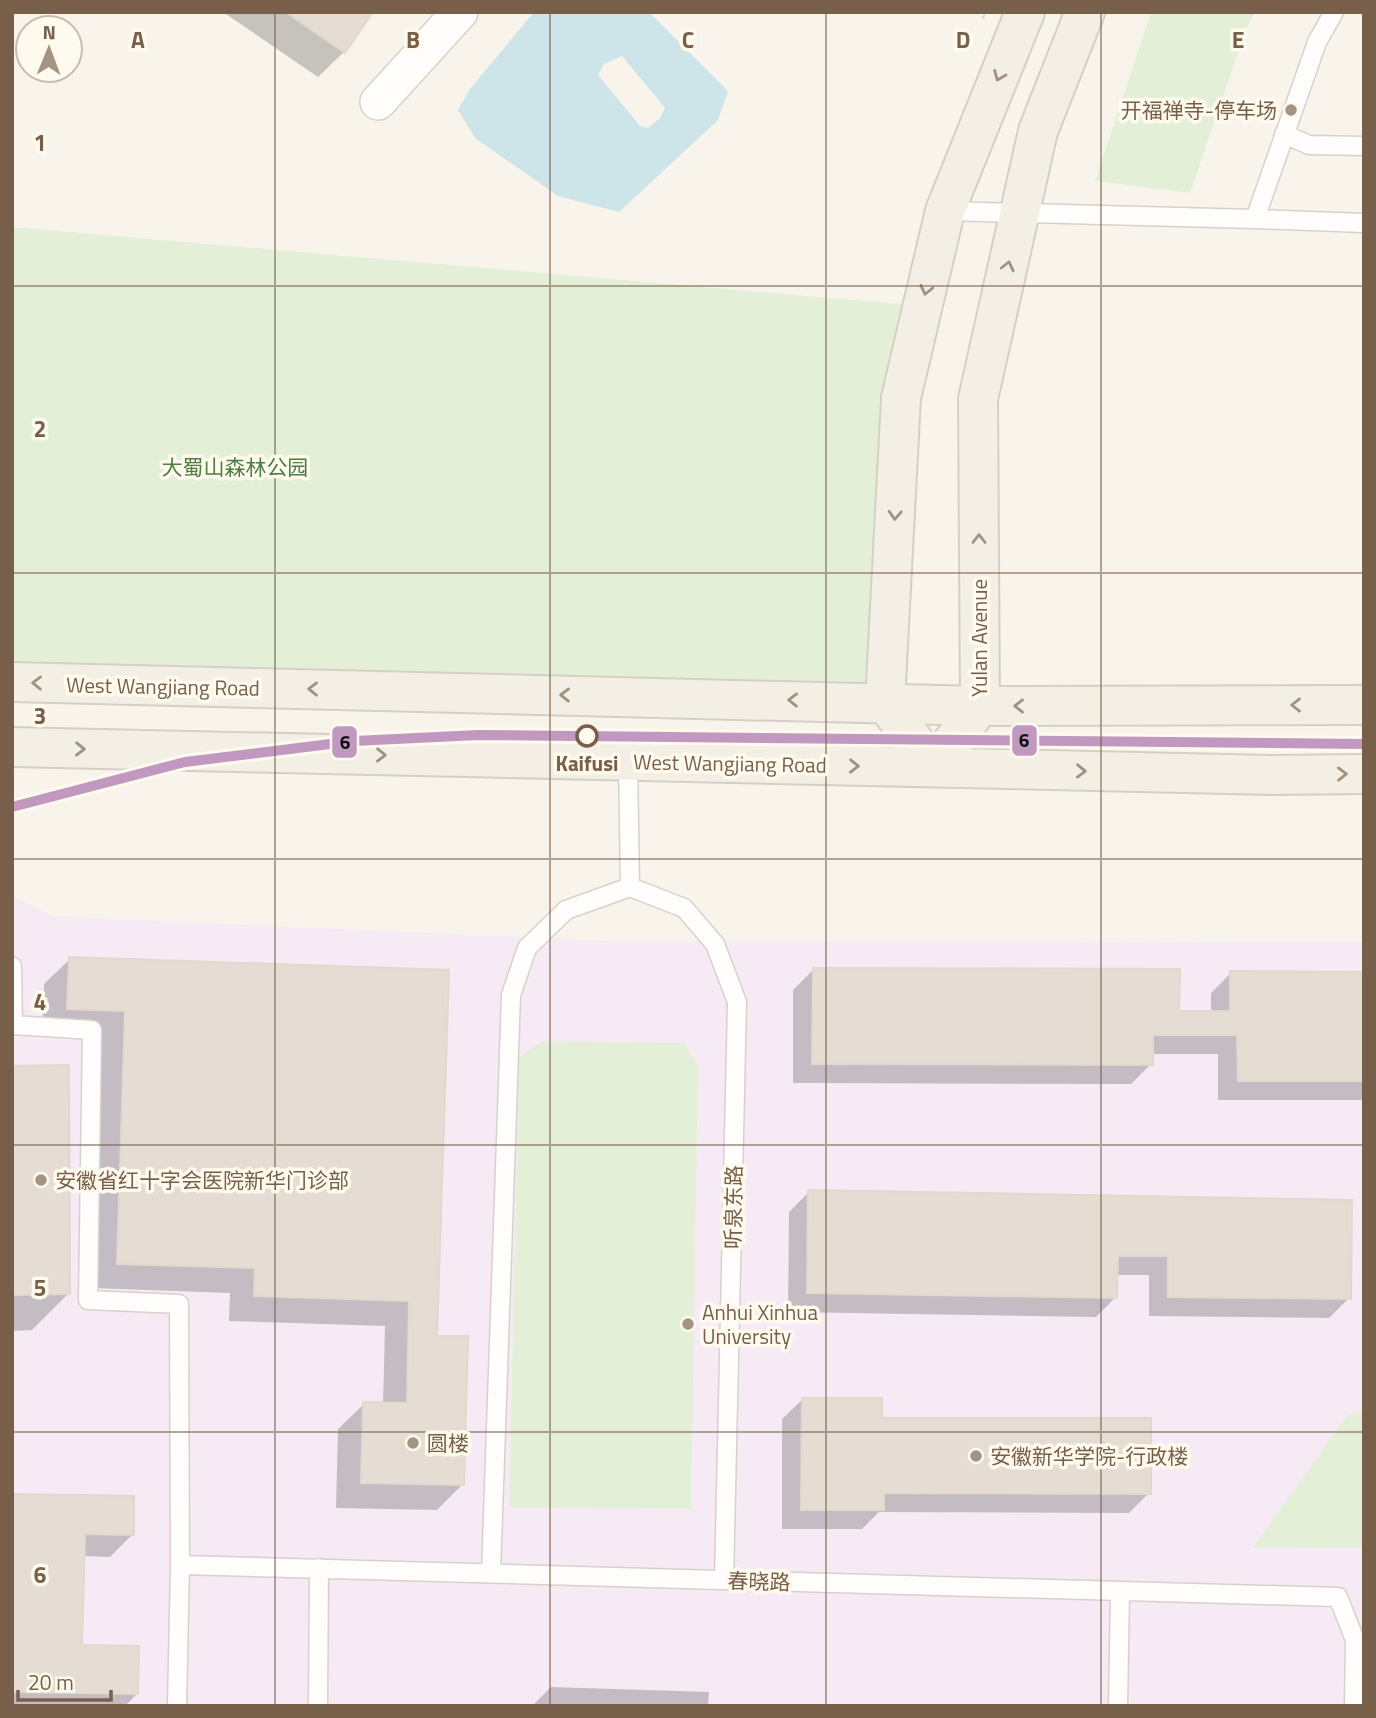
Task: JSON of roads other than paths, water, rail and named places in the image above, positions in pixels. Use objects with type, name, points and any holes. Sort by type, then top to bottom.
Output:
[{"type":"main road","points":[[933,767],[886,702],[901,398],[945,211],[1024,12]]},
{"type":"main road","name":"Yulan Avenue","points":[[933,767],[980,706],[978,400],[1038,131],[1086,12]]},
{"type":"main road","name":"West Wangjiang Road","points":[[12,682],[980,706],[1364,705]]},
{"type":"main road","name":"West Wangjiang Road","points":[[12,747],[1272,775],[1364,774]]},
{"type":"street","points":[[378,103],[460,12]]},
{"type":"lane","points":[[1255,219],[1317,43],[1334,12]]},
{"type":"lane","points":[[1284,134],[1309,145],[1364,146]]},
{"type":"lane","points":[[945,211],[1364,223]]},
{"type":"lane","points":[[491,1573],[511,995],[527,948],[566,910],[630,887],[628,761]]},
{"type":"lane","name":"听泉东路","points":[[630,887],[684,908],[715,944],[737,1002],[724,1580]]},
{"type":"lane","points":[[12,966],[13,1025],[92,1030],[88,1300],[179,1304],[180,1565],[177,1706]]},
{"type":"lane","name":"春晓路","points":[[180,1565],[1338,1597],[1355,1640],[1354,1706]]},
{"type":"lane","points":[[318,1706],[319,1568]]},
{"type":"lane","points":[[1118,1706],[1120,1591]]},
{"type":"water","points":[[534,12],[649,12],[728,91],[718,120],[619,212],[558,196],[475,138],[458,110],[470,89]],"holes":[[[622,56],[665,108],[660,118],[648,128],[640,126],[598,75],[604,64]]]},
{"type":"place","name":"开福禅寺-停车场","points":[[1291,110]]},
{"type":"place","name":"Kaifusi","points":[[587,736]]},
{"type":"place","name":"安徽省红十字会医院新华门诊部","points":[[41,1180]]},
{"type":"place","name":"Anhui Xinhua University","points":[[688,1324]]},
{"type":"place","name":"圆楼","points":[[413,1443]]},
{"type":"place","name":"安徽新华学院-行政楼","points":[[976,1456]]},
{"type":"park label","name":"大蜀山森林公园","points":[[235,467]]}]
